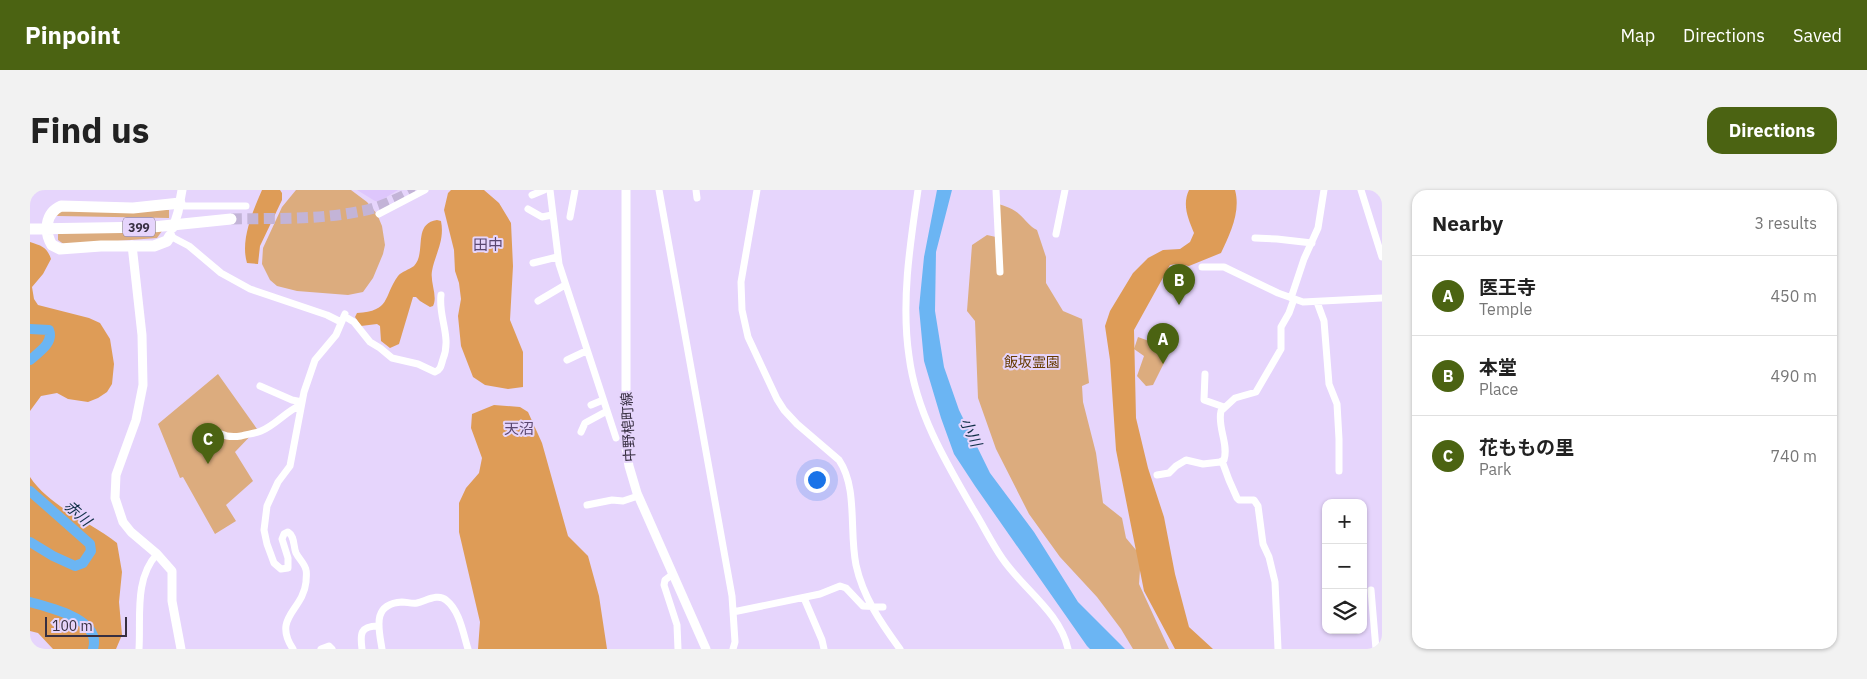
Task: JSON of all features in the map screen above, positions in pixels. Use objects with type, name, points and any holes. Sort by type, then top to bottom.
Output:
[{"type":"highway","points":[[170,236],[167,241],[154,246],[56,248],[38,229],[56,208],[61,206],[179,207]]},
{"type":"highway","name":"399","points":[[38,229],[153,227],[231,219]]},
{"type":"main road","points":[[170,236],[182,190]]},
{"type":"main road","name":"中野梍町線","points":[[626,190],[626,427],[629,466],[638,496],[706,649]]},
{"type":"main road","points":[[132,245],[142,334],[143,385],[136,420],[116,475],[115,493],[118,511],[123,522],[131,532],[157,554],[172,572],[172,602],[181,649]]},
{"type":"street","points":[[379,214],[424,190]]},
{"type":"street","points":[[532,195],[544,190]]},
{"type":"street","points":[[550,190],[557,257],[586,351],[616,438]]},
{"type":"street","points":[[570,217],[575,190]]},
{"type":"street","points":[[658,190],[723,543],[733,612],[735,642],[733,649]]},
{"type":"street","points":[[757,190],[741,282],[744,321],[754,351],[784,410],[797,424],[840,460],[844,467],[850,484],[852,534],[856,567],[871,607],[900,649]]},
{"type":"street","points":[[918,190],[911,246],[907,304],[908,355],[917,395],[924,416],[945,459],[998,552],[1057,624],[1065,638],[1068,649]]},
{"type":"street","points":[[996,190],[1000,272]]},
{"type":"street","points":[[1056,234],[1065,190]]},
{"type":"street","points":[[1157,475],[1169,473],[1186,460],[1203,464],[1222,460],[1226,453],[1220,416],[1224,407],[1235,398],[1256,392],[1282,349],[1281,327],[1289,313],[1304,259],[1318,228],[1324,190]]},
{"type":"street","points":[[1361,190],[1382,257]]},
{"type":"street","points":[[179,207],[246,206]]},
{"type":"street","points":[[528,209],[542,217],[552,215]]},
{"type":"street","points":[[170,236],[189,246],[220,273],[250,289],[327,315],[343,317],[354,322],[370,342],[392,358],[418,364],[435,372],[440,369],[447,349],[447,335],[440,308],[441,295]]},
{"type":"street","points":[[1255,238],[1312,243]]},
{"type":"street","points":[[533,263],[557,257]]},
{"type":"street","points":[[1202,267],[1224,267],[1303,302],[1382,298]]},
{"type":"street","points":[[538,301],[565,286]]},
{"type":"street","points":[[1317,302],[1324,321],[1329,384],[1337,404],[1339,472]]},
{"type":"street","points":[[293,649],[287,639],[286,624],[288,617],[304,595],[306,569],[297,555],[291,533],[288,532],[284,534],[282,539],[288,558],[288,568],[277,567],[271,556],[264,530],[267,506],[278,482],[290,466],[302,403],[315,360],[336,335],[343,317]]},
{"type":"street","points":[[567,360],[586,351]]},
{"type":"street","points":[[1206,374],[1204,400],[1224,407]]},
{"type":"street","points":[[260,386],[302,403]]},
{"type":"street","points":[[591,405],[603,400]]},
{"type":"street","points":[[221,434],[237,436],[258,432],[270,426],[302,403]]},
{"type":"street","points":[[581,432],[585,423],[607,411]]},
{"type":"street","points":[[613,429],[626,427]]},
{"type":"street","points":[[1222,460],[1237,498],[1239,500],[1254,500],[1258,506],[1263,544],[1269,557],[1274,582],[1278,649]]},
{"type":"street","points":[[587,505],[612,500],[623,501],[638,496]]},
{"type":"street","points":[[598,512],[599,502]]},
{"type":"street","points":[[139,649],[140,602],[143,575],[148,564],[157,554]]},
{"type":"street","points":[[673,574],[666,580],[664,585],[678,625],[678,649]]},
{"type":"street","points":[[733,612],[804,598],[843,586],[863,606],[883,607]]},
{"type":"street","points":[[1371,590],[1376,649]]},
{"type":"street","points":[[382,649],[377,620],[382,610],[390,605],[402,602],[414,604],[439,597],[443,598],[456,612],[468,649]]},
{"type":"street","points":[[804,598],[824,649]]},
{"type":"street","points":[[362,649],[361,634],[363,631],[369,626],[378,626]]},
{"type":"street","points":[[321,649],[330,646],[332,649]]},
{"type":"shaded area","points":[[262,190],[280,190],[282,200],[260,246],[258,264],[247,263],[245,254],[246,235],[251,216]]},
{"type":"shaded area","points":[[357,190],[398,190],[380,201],[375,201]]},
{"type":"shaded area","points":[[451,190],[484,190],[499,203],[511,223],[513,266],[510,320],[523,352],[523,387],[508,389],[485,385],[473,377],[461,346],[458,316],[461,299],[459,283],[455,271],[454,250],[444,210],[448,193]]},
{"type":"shaded area","points":[[1189,190],[1235,190],[1236,215],[1221,253],[1189,266],[1170,265],[1134,330],[1136,418],[1148,468],[1164,517],[1175,574],[1189,627],[1213,649],[1175,649],[1144,591],[1116,450],[1110,360],[1105,326],[1110,311],[1133,273],[1148,258],[1163,250],[1180,249],[1190,242],[1194,233],[1186,206]]},
{"type":"shaded area","points":[[437,220],[441,221],[442,235],[432,271],[435,298],[433,306],[430,307],[416,297],[413,297],[399,344],[390,348],[381,341],[380,326],[377,324],[361,326],[355,317],[357,313],[376,309],[385,302],[398,276],[414,266],[418,260],[422,233],[425,227]]},
{"type":"shaded area","points":[[30,242],[43,247],[51,259],[43,274],[32,287],[34,299],[38,305],[89,318],[100,323],[110,339],[114,364],[112,384],[107,392],[88,402],[68,399],[57,393],[41,396],[30,411]]},
{"type":"shaded area","points":[[494,405],[520,407],[528,412],[542,443],[568,536],[588,556],[599,596],[607,649],[478,649],[480,622],[459,532],[459,503],[466,488],[479,473],[482,458],[471,428],[472,414]]},
{"type":"shaded area","points":[[30,477],[48,497],[117,543],[122,572],[119,602],[122,635],[116,649],[53,649],[38,633],[30,631]]},
{"type":"green space","points":[[296,190],[351,190],[367,202],[377,214],[382,226],[385,245],[373,278],[363,292],[348,295],[297,291],[277,286],[270,280],[262,264],[263,248],[282,207]]},
{"type":"green space","name":"飯坂霊園","points":[[994,203],[1014,210],[1037,230],[1046,257],[1046,283],[1063,311],[1082,319],[1089,383],[1082,386],[1083,402],[1096,453],[1103,503],[1122,518],[1126,538],[1141,556],[1139,584],[1169,649],[1133,649],[1121,629],[1097,597],[1060,557],[1029,514],[996,449],[978,398],[975,321],[967,311],[972,245],[987,235],[996,237]]},
{"type":"green space","points":[[60,209],[169,210],[169,218],[58,216],[56,215]]},
{"type":"green space","points":[[58,231],[162,231],[157,238],[65,245],[58,240]]},
{"type":"green space","points":[[1138,337],[1171,349],[1153,385],[1146,386],[1137,376],[1144,356],[1134,349]]},
{"type":"green space","points":[[218,374],[257,429],[235,452],[253,481],[226,505],[236,521],[215,534],[183,477],[180,478],[158,424]]},
{"type":"water","points":[[937,190],[952,190],[936,252],[935,311],[944,367],[959,410],[990,473],[1034,532],[1078,602],[1125,649],[1090,649],[1087,646],[954,454],[924,361],[919,308],[924,257]]},
{"type":"waterway","name":"赤川","points":[[30,329],[49,330],[50,335],[45,347],[30,360]]},
{"type":"waterway","name":"赤川","points":[[30,491],[90,544],[91,551],[83,563],[75,566],[53,556],[30,542]]},
{"type":"waterway","name":"赤川","points":[[30,602],[73,616],[83,623],[90,630],[94,639],[93,649]]},
{"type":"tunnel","points":[[231,219],[296,218],[346,214],[376,208],[415,190]]},
{"type":"place","name":"本堂","points":[[1179,305]]},
{"type":"place","name":"医王寺","points":[[1163,364]]},
{"type":"place","name":"花ももの里","points":[[208,464]]},
{"type":"district","name":"田中","points":[[488,244]]},
{"type":"district","name":"天沼","points":[[519,428]]},
{"type":"water label","name":"小川","points":[[971,432]]}]
